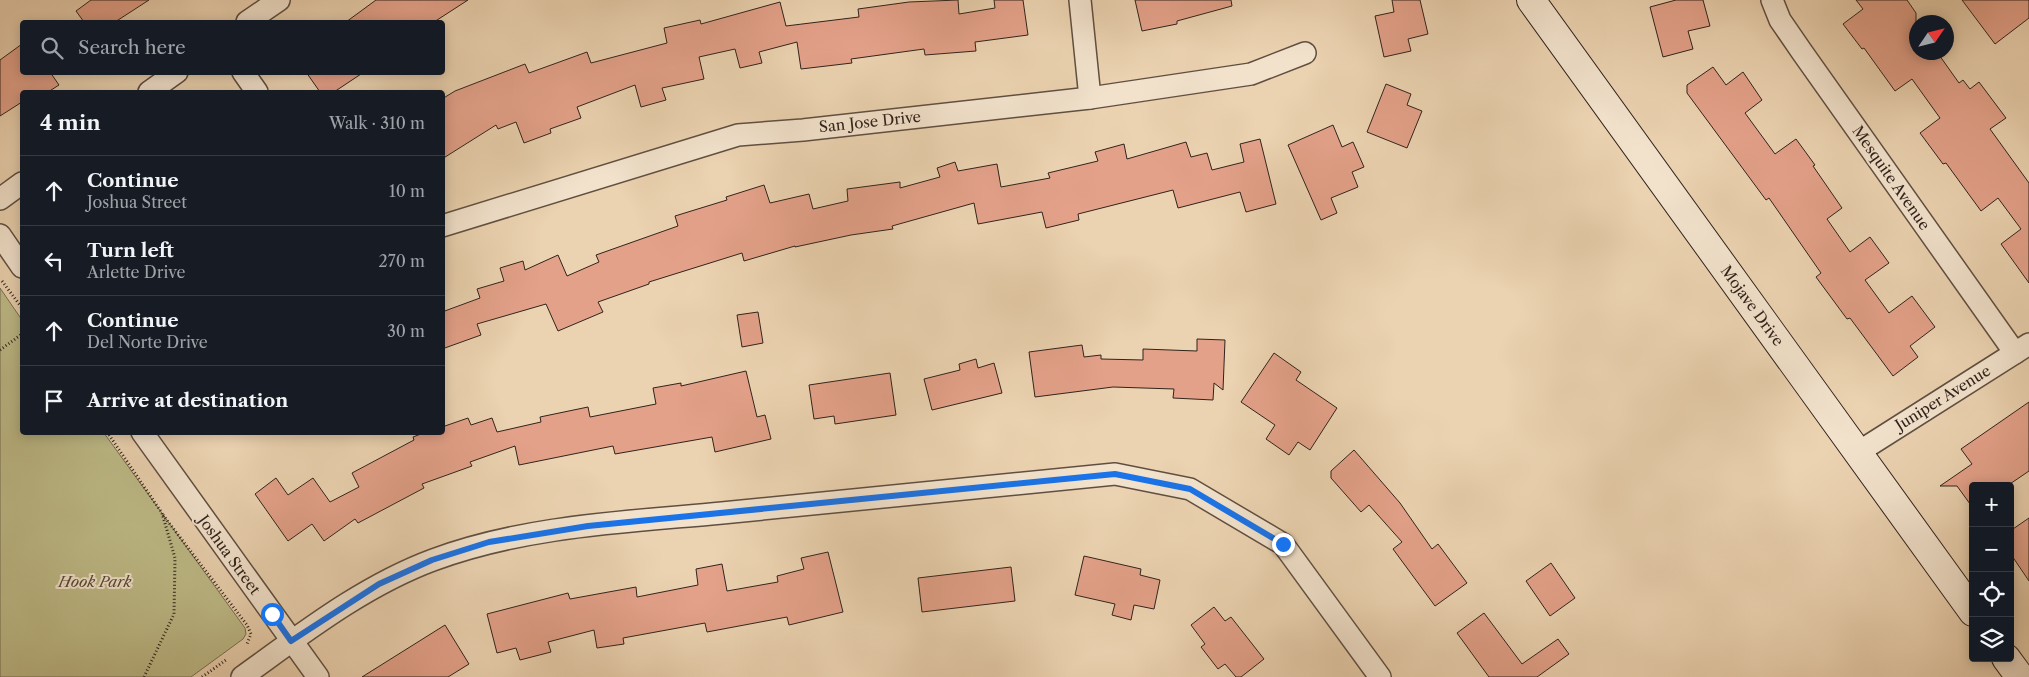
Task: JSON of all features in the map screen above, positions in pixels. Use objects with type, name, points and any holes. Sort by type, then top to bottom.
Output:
[{"type":"main road","name":"Mojave Drive","points":[[1531,0],[1969,607]]},
{"type":"main road","points":[[2009,662],[2020,677]]},
{"type":"street","points":[[251,20],[279,0]]},
{"type":"street","points":[[1080,0],[1090,98]]},
{"type":"street","name":"Mesquite Avenue","points":[[1772,0],[1780,20],[1802,52],[2022,349]]},
{"type":"street","name":"San Jose Drive","points":[[445,225],[738,135],[803,130],[1090,98],[1251,74],[1305,53]]},
{"type":"street","points":[[152,90],[173,75]]},
{"type":"street","points":[[245,75],[256,90]]},
{"type":"street","points":[[0,199],[20,184]]},
{"type":"street","points":[[0,235],[20,264]]},
{"type":"street","name":"Juniper Avenue","points":[[1857,453],[2022,349]]},
{"type":"street","name":"Joshua Street","points":[[144,435],[318,677]]},
{"type":"street","points":[[242,677],[291,641],[379,584],[432,560],[489,542],[588,526],[1115,474],[1190,489],[1283,544],[1380,677]]},
{"type":"path","points":[[0,277],[20,305]]},
{"type":"path","points":[[0,350],[20,335]]},
{"type":"path","points":[[109,435],[162,513],[247,625],[251,634],[249,643],[242,649]]},
{"type":"path","points":[[144,677],[174,614],[175,558],[162,513]]},
{"type":"path","points":[[202,677],[234,655]]},
{"type":"green space","name":"Hook Park","points":[[0,288],[20,317],[20,435],[105,435],[245,628],[246,634],[243,639],[191,677],[0,677]]},
{"type":"building","points":[[91,0],[149,0],[118,20],[83,20],[76,11]]},
{"type":"building","points":[[376,0],[468,0],[437,20],[349,20]]},
{"type":"building","points":[[958,0],[959,14],[995,8],[994,0],[1023,0],[1028,35],[975,42],[976,51],[925,55],[924,49],[851,59],[852,63],[801,69],[797,42],[759,52],[762,63],[740,68],[735,49],[699,57],[704,79],[662,88],[666,100],[641,107],[635,85],[577,107],[581,118],[550,129],[551,133],[524,143],[516,122],[498,129],[496,125],[445,157],[445,97],[455,91],[525,64],[529,73],[587,52],[591,63],[667,43],[664,28],[700,20],[701,24],[780,2],[786,26],[859,17],[858,9],[909,2]]},
{"type":"building","points":[[1135,0],[1231,0],[1232,6],[1177,21],[1177,24],[1142,31]]},
{"type":"building","points":[[1392,0],[1420,0],[1428,34],[1408,39],[1411,51],[1384,57],[1375,16],[1394,12]]},
{"type":"building","points":[[1676,0],[1703,0],[1710,26],[1688,31],[1693,49],[1663,57],[1650,7]]},
{"type":"building","points":[[1856,0],[1907,0],[1916,13],[1916,15],[1909,15],[1909,60],[1943,60],[1959,83],[1963,80],[1970,89],[1979,82],[2006,118],[1990,129],[2029,183],[2029,283],[2001,244],[2021,229],[1998,198],[1981,211],[1946,163],[1943,164],[1920,133],[1940,118],[1912,79],[1895,91],[1864,48],[1862,49],[1843,24],[1863,9]]},
{"type":"building","points":[[1962,0],[2029,0],[2029,18],[1995,44]]},
{"type":"building","points":[[20,45],[20,75],[52,75],[59,85],[51,90],[20,90],[20,103],[0,116],[0,60]]},
{"type":"building","points":[[1713,67],[1726,85],[1743,72],[1762,100],[1745,113],[1775,154],[1796,139],[1842,208],[1827,219],[1850,252],[1870,237],[1889,263],[1865,280],[1889,313],[1912,296],[1935,327],[1910,346],[1918,357],[1893,376],[1850,318],[1847,319],[1816,277],[1821,273],[1769,198],[1766,200],[1687,93],[1687,85]]},
{"type":"building","points":[[308,75],[360,75],[337,90],[319,90]]},
{"type":"building","points":[[1386,84],[1411,94],[1407,105],[1422,111],[1407,148],[1367,132]]},
{"type":"building","points":[[1333,125],[1342,147],[1353,142],[1364,167],[1352,172],[1358,187],[1331,198],[1337,213],[1321,220],[1288,145]]},
{"type":"building","points":[[1260,139],[1276,204],[1246,212],[1240,192],[1178,208],[1173,190],[1078,214],[1079,220],[1046,228],[1042,212],[978,224],[974,203],[892,226],[893,229],[795,246],[744,261],[742,253],[649,282],[649,284],[598,302],[603,312],[558,331],[546,304],[477,324],[481,335],[445,348],[445,311],[480,298],[477,289],[504,281],[500,268],[523,261],[525,270],[558,255],[567,276],[599,262],[596,255],[678,226],[675,216],[727,200],[726,197],[764,185],[770,203],[809,194],[813,209],[848,201],[847,189],[900,182],[900,188],[940,177],[937,168],[955,162],[958,171],[997,164],[1001,187],[1050,178],[1048,173],[1098,161],[1095,152],[1124,144],[1127,159],[1186,142],[1191,157],[1207,153],[1212,170],[1244,162],[1240,144]]},
{"type":"building","points":[[758,312],[763,343],[742,347],[737,315]]},
{"type":"building","points":[[1197,339],[1225,340],[1223,390],[1214,383],[1213,400],[1173,398],[1174,389],[1113,387],[1035,397],[1029,352],[1082,345],[1084,357],[1101,355],[1101,359],[1143,360],[1143,349],[1197,351]]},
{"type":"building","points":[[1274,353],[1301,372],[1296,380],[1337,408],[1310,450],[1298,442],[1289,455],[1266,439],[1275,425],[1241,402]]},
{"type":"building","points":[[976,359],[978,368],[994,363],[1002,393],[932,410],[924,379],[960,370],[959,364]]},
{"type":"building","points":[[746,371],[757,417],[765,415],[771,439],[715,452],[712,437],[615,454],[613,446],[519,465],[515,446],[470,462],[472,466],[422,484],[424,488],[358,523],[355,519],[324,541],[312,524],[288,541],[255,494],[276,478],[288,495],[313,478],[330,502],[359,487],[352,473],[414,440],[413,437],[418,435],[445,435],[445,426],[468,418],[471,425],[492,418],[497,432],[541,422],[540,417],[588,407],[590,417],[656,404],[653,388],[681,383],[681,386]]},
{"type":"building","points":[[890,373],[896,415],[835,424],[834,416],[814,419],[809,385]]},
{"type":"building","points":[[2029,402],[2029,471],[2013,482],[1969,482],[1969,502],[1957,486],[1940,486],[1972,464],[1961,449]]},
{"type":"building","points":[[1354,450],[1400,503],[1432,549],[1438,544],[1467,583],[1435,606],[1393,549],[1402,542],[1369,505],[1361,512],[1331,478],[1331,471]]},
{"type":"building","points":[[2029,518],[2029,581],[2014,559],[2014,528]]},
{"type":"building","points":[[828,552],[843,612],[789,625],[787,617],[707,632],[705,623],[623,638],[624,644],[597,648],[594,630],[548,642],[551,652],[520,660],[516,648],[497,653],[487,614],[568,593],[570,599],[636,587],[637,597],[698,585],[696,569],[722,564],[727,591],[778,582],[777,576],[804,569],[801,558]]},
{"type":"building","points":[[1084,556],[1141,569],[1140,575],[1160,580],[1154,609],[1134,605],[1131,620],[1112,615],[1115,604],[1075,595]]},
{"type":"building","points":[[1551,563],[1575,598],[1550,616],[1526,581]]},
{"type":"building","points":[[1011,567],[1015,601],[922,612],[918,578]]},
{"type":"building","points":[[1214,607],[1225,621],[1231,617],[1264,659],[1241,677],[1236,677],[1225,664],[1218,669],[1201,647],[1205,644],[1191,625]]},
{"type":"building","points":[[1484,613],[1522,664],[1558,639],[1569,654],[1537,677],[1489,677],[1457,633]]},
{"type":"building","points":[[445,625],[469,664],[448,677],[362,677]]},
{"type":"route","points":[[272,614],[291,641],[379,584],[432,560],[489,542],[588,526],[1115,474],[1190,489],[1283,544]]}]
